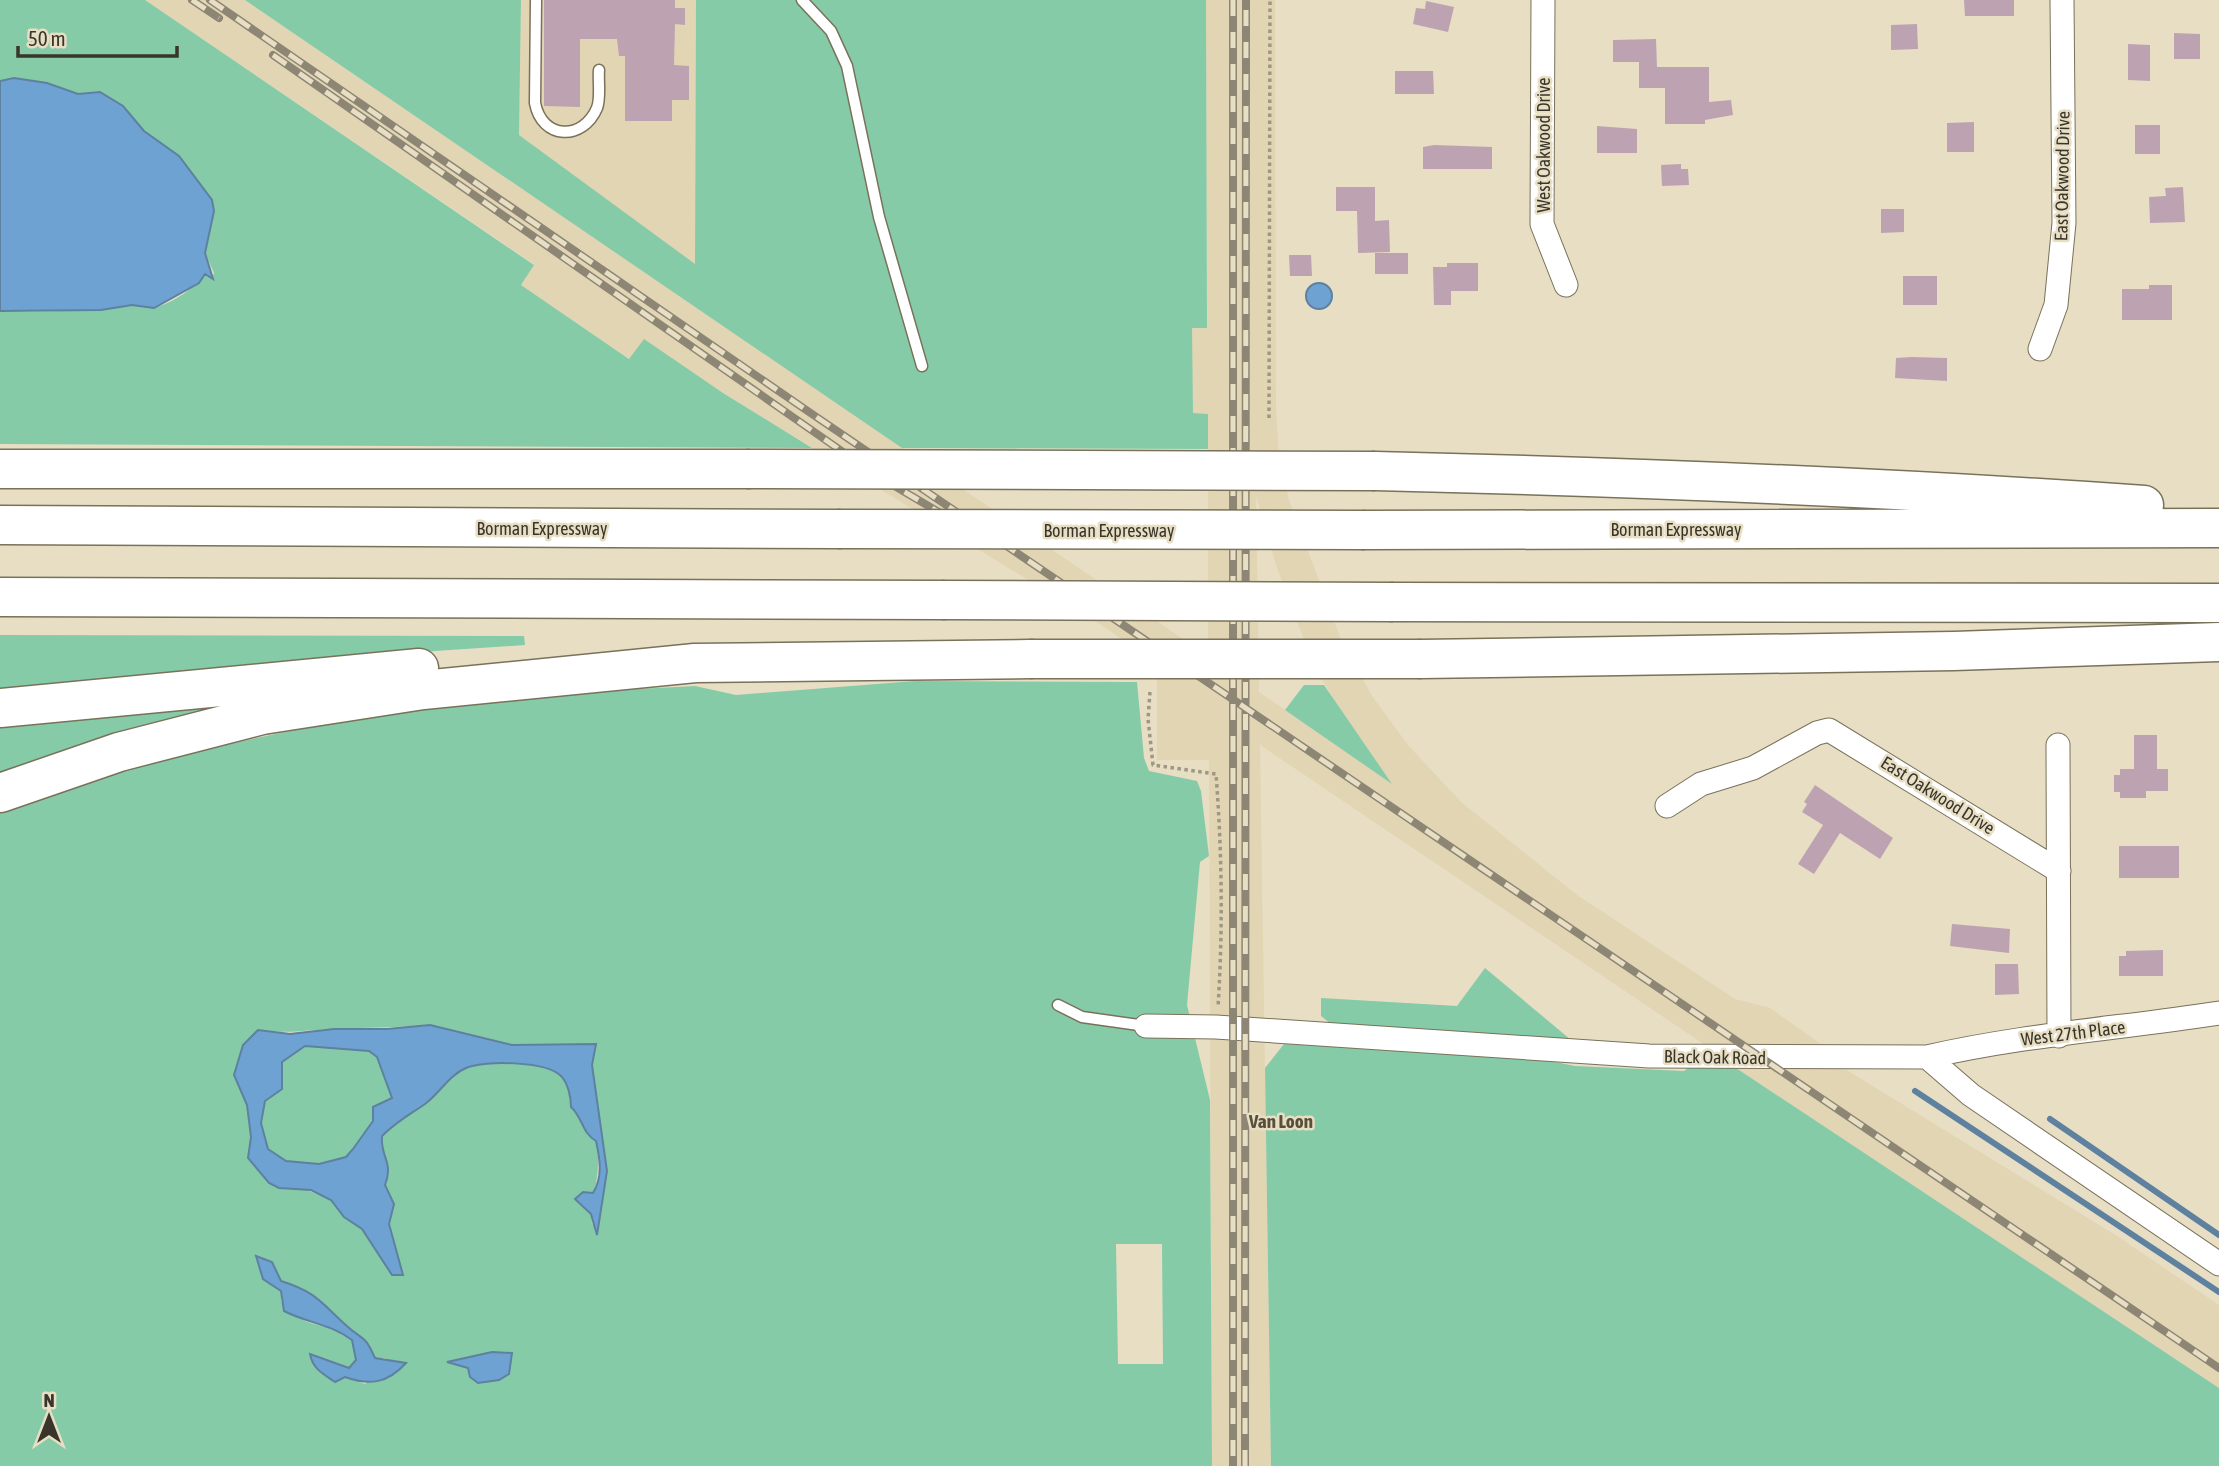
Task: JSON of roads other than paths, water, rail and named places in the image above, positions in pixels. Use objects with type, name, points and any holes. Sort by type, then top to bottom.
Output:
[{"type":"highway","points":[[0,469],[1375,471],[1531,474],[1994,495],[2219,510]]},
{"type":"highway","name":"Borman Expressway","points":[[0,525],[1365,530],[2219,528]]},
{"type":"highway","points":[[0,597],[2219,603]]},
{"type":"highway","points":[[0,708],[351,673],[567,660],[695,663],[1030,659],[1421,659],[1954,651],[2219,642]]},
{"type":"highway","points":[[0,793],[119,752],[262,715],[423,690],[695,663]]},
{"type":"street","name":"West Oakwood Drive","points":[[1543,0],[1542,225],[1566,285]]},
{"type":"street","name":"East Oakwood Drive","points":[[2040,349],[2056,305],[2064,223],[2062,0]]},
{"type":"street","name":"East Oakwood Drive","points":[[1667,806],[1700,784],[1753,768],[1817,733],[1829,730],[2059,871]]},
{"type":"street","points":[[2057,746],[2059,1036]]},
{"type":"street","name":"West 27th Place","points":[[1927,1057],[1986,1044],[2219,1013]]},
{"type":"street","name":"Black Oak Road","points":[[1146,1026],[1216,1027],[1649,1056],[1927,1057]]},
{"type":"street","points":[[1927,1057],[1971,1095],[2219,1264]]},
{"type":"lane","points":[[536,0],[535,103],[536,111],[549,127],[558,131],[577,131],[586,126],[598,106],[598,69]]},
{"type":"lane","points":[[802,0],[831,31],[847,66],[879,217],[922,366]]},
{"type":"lane","points":[[1058,1005],[1082,1017],[1146,1026]]},
{"type":"water","points":[[14,78],[47,83],[78,94],[100,92],[123,106],[144,131],[179,156],[212,200],[214,211],[205,253],[213,279],[205,274],[199,283],[154,308],[132,305],[101,310],[0,311],[0,81]]},
{"type":"water","points":[[1319,283],[1328,287],[1332,296],[1328,305],[1319,309],[1310,305],[1306,296],[1310,287]]},
{"type":"water","points":[[430,1025],[512,1045],[596,1044],[592,1065],[607,1171],[597,1235],[591,1214],[575,1199],[583,1192],[593,1193],[596,1187],[600,1168],[596,1141],[588,1134],[571,1107],[566,1082],[553,1071],[542,1067],[500,1063],[466,1068],[425,1104],[382,1136],[388,1171],[385,1185],[394,1204],[389,1224],[403,1275],[392,1275],[362,1229],[344,1217],[331,1200],[311,1190],[279,1188],[269,1183],[248,1158],[251,1137],[247,1105],[234,1075],[243,1045],[258,1030],[290,1034],[334,1029],[387,1029]],"holes":[[[305,1046],[369,1051],[377,1057],[392,1098],[373,1107],[373,1121],[346,1157],[319,1164],[286,1161],[268,1149],[261,1123],[265,1101],[282,1089],[282,1062]]]},
{"type":"water","points":[[256,1256],[272,1262],[281,1281],[318,1300],[363,1339],[375,1358],[406,1363],[392,1375],[378,1381],[345,1377],[335,1382],[326,1376],[316,1367],[310,1354],[349,1368],[356,1360],[352,1340],[336,1330],[284,1311],[281,1291],[263,1279]]},
{"type":"water","points":[[492,1352],[512,1353],[509,1374],[499,1380],[478,1383],[470,1377],[468,1368],[447,1362]]},
{"type":"waterway","points":[[1915,1091],[2219,1292]]},
{"type":"waterway","points":[[2050,1119],[2219,1235]]},
{"type":"railway","points":[[192,0],[219,18]]},
{"type":"railway","points":[[210,0],[812,414],[2219,1368]]},
{"type":"railway","points":[[1233,0],[1233,1466]]},
{"type":"railway","points":[[1245,1466],[1246,0]]},
{"type":"railway","points":[[273,55],[876,475],[964,527]]},
{"type":"district","name":"Van Loon","points":[[1281,1121]]}]
